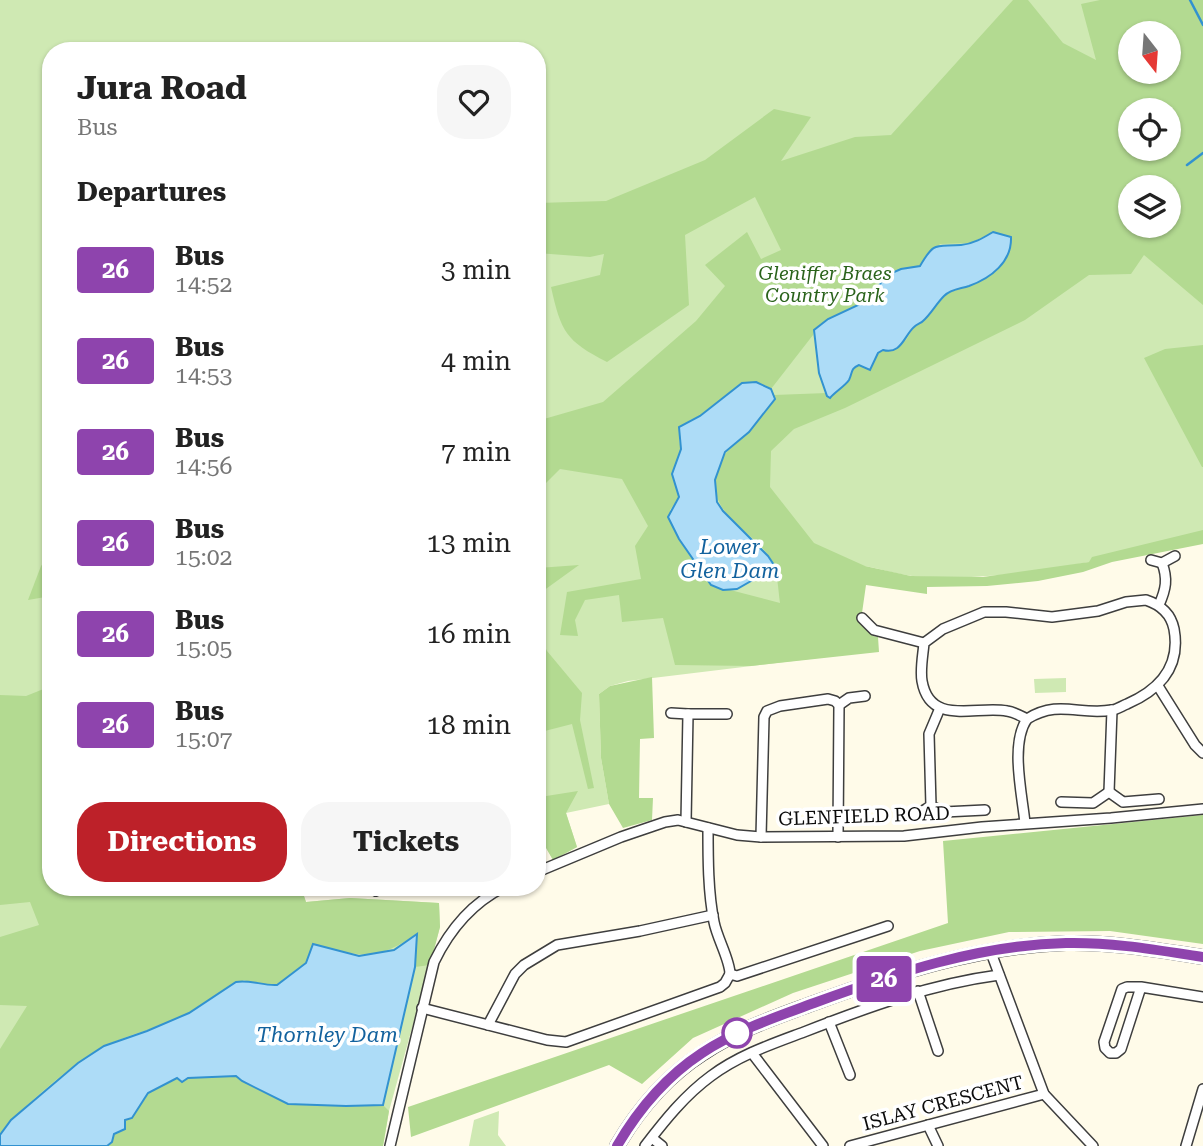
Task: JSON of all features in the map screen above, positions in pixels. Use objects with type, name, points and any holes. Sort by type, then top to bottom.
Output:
[{"type":"street","points":[[1151,560],[1163,563],[1175,556]]},
{"type":"street","points":[[1159,605],[1166,590],[1163,563]]},
{"type":"street","points":[[924,643],[943,629],[984,612],[1052,617],[1098,611],[1126,602],[1146,600],[1159,605],[1172,620],[1176,642],[1173,661],[1158,686],[1144,697],[1112,710],[1054,708],[1027,719],[1020,730],[1018,744],[1025,823]]},
{"type":"street","points":[[862,618],[874,630],[924,643]]},
{"type":"street","points":[[924,643],[922,681],[932,702],[940,708],[961,712],[1010,711],[1027,719]]},
{"type":"street","points":[[1158,686],[1195,745],[1203,753]]},
{"type":"street","points":[[839,705],[849,698],[865,696]]},
{"type":"street","points":[[761,837],[764,717],[767,711],[780,706],[828,699],[839,705],[838,837]]},
{"type":"street","points":[[931,806],[929,734],[940,708]]},
{"type":"street","points":[[1109,792],[1112,710]]},
{"type":"street","points":[[671,713],[727,714]]},
{"type":"street","points":[[686,822],[688,713]]},
{"type":"street","points":[[1109,792],[1123,802],[1160,799]]},
{"type":"street","points":[[1061,802],[1093,803],[1109,792]]},
{"type":"street","points":[[931,806],[944,812],[985,810]]},
{"type":"street","points":[[904,814],[916,815],[931,806]]},
{"type":"street","name":"GLENFIELD ROAD","points":[[546,868],[665,822],[686,822],[737,835],[761,837],[930,835],[1025,823],[1203,809]]},
{"type":"street","points":[[422,1008],[547,1040],[566,1042],[725,984],[730,974],[717,937],[713,915],[708,828]]},
{"type":"street","points":[[390,1146],[434,962],[448,935],[476,905],[490,896]]},
{"type":"street","points":[[488,1025],[516,974],[524,965],[557,946],[713,915]]},
{"type":"street","points":[[730,974],[737,976],[888,926]]},
{"type":"street","points":[[617,1146],[640,1112],[664,1085],[702,1053],[756,1025],[898,974],[990,950],[1041,945],[1105,944],[1203,957]]},
{"type":"street","points":[[990,950],[1044,1094],[1093,1146]]},
{"type":"street","points":[[662,1146],[648,1142],[678,1104],[712,1076],[751,1053],[918,991],[999,975]]},
{"type":"street","points":[[1142,987],[1121,1049],[1110,1053],[1104,1042],[1118,995],[1127,987],[1142,987],[1203,997]]},
{"type":"street","points":[[918,991],[939,1051]]},
{"type":"street","points":[[829,1022],[850,1075]]},
{"type":"street","points":[[751,1053],[823,1146]]},
{"type":"street","points":[[1186,1146],[1203,1089]]},
{"type":"street","name":"ISLAY CRESCENT","points":[[850,1146],[1044,1094]]},
{"type":"street","points":[[928,1125],[938,1146]]},
{"type":"green space","name":"Gleniffer Braes Country Park","points":[[0,0],[1203,0],[1203,538],[1059,568],[1022,573],[912,576],[865,566],[838,617],[851,654],[628,681],[610,686],[599,694],[601,758],[609,804],[566,813],[577,847],[553,860],[546,848],[546,42],[42,42],[42,896],[304,896],[306,902],[350,898],[439,903],[440,927],[389,1111],[383,1146],[0,1146]]},
{"type":"green space","points":[[1013,0],[1028,0],[1063,43],[1096,60],[1081,4],[1100,0],[1203,0],[1203,305],[1144,255],[1131,274],[1089,275],[1025,320],[845,408],[794,429],[771,451],[770,487],[814,543],[865,566],[911,576],[983,577],[1089,562],[1092,557],[1203,530],[1203,544],[1112,562],[1083,572],[1038,581],[987,586],[927,587],[927,594],[866,585],[862,613],[856,618],[873,636],[878,637],[879,652],[751,666],[675,665],[663,618],[622,622],[619,595],[585,600],[575,620],[578,636],[560,635],[567,592],[641,579],[635,546],[648,526],[622,479],[560,469],[546,483],[546,418],[603,402],[696,321],[725,286],[705,265],[747,232],[761,259],[781,250],[755,197],[685,235],[689,305],[607,362],[582,348],[567,334],[558,315],[551,287],[600,275],[604,254],[590,257],[546,254],[546,203],[606,201],[705,160],[774,109],[811,117],[781,161],[855,137],[891,135]],"holes":[[[993,232],[1011,237],[969,286],[947,293],[922,322],[914,327],[906,340],[878,353],[874,361],[854,367],[850,371],[849,380],[830,398],[827,393],[774,395],[771,404],[750,431],[722,458],[715,480],[716,493],[728,515],[772,561],[777,576],[780,603],[711,585],[679,539],[670,510],[679,497],[673,474],[681,449],[679,440],[690,420],[765,385],[771,389],[813,335],[814,330],[871,299],[885,276],[901,269],[920,266],[940,244],[971,243]]]},
{"type":"green space","points":[[1203,345],[1202,467],[1144,358],[1165,349]]},
{"type":"green space","points":[[579,565],[546,589],[546,567]]},
{"type":"green space","points":[[41,566],[42,598],[28,600]]},
{"type":"green space","points":[[546,649],[582,693],[580,720],[594,788],[588,789],[572,724],[546,731]]},
{"type":"green space","points":[[652,677],[654,738],[640,739],[639,798],[653,798],[652,820],[623,828],[609,804],[601,758],[599,694],[610,686]]},
{"type":"green space","points":[[1066,678],[1066,692],[1035,693],[1034,679]]},
{"type":"green space","points":[[42,690],[42,896],[304,896],[306,902],[350,898],[439,903],[440,927],[430,965],[415,967],[416,934],[378,953],[355,954],[313,944],[306,963],[277,985],[255,984],[244,980],[178,1018],[113,1042],[91,1054],[33,1100],[0,1135],[0,1049],[27,1006],[0,1005],[0,937],[39,925],[30,902],[0,905],[0,695],[26,696]]},
{"type":"green space","points":[[578,791],[566,813],[577,847],[553,860],[546,848],[546,796]]},
{"type":"green space","points":[[1203,815],[1203,944],[1110,931],[1009,932],[920,951],[793,993],[693,1038],[642,1084],[609,1065],[411,1137],[408,1107],[948,923],[943,841]]},
{"type":"green space","points":[[236,1076],[288,1104],[383,1105],[389,1111],[383,1146],[107,1146],[148,1093],[177,1078],[182,1082],[188,1078]]},
{"type":"green space","points":[[499,1111],[498,1135],[506,1146],[469,1146],[474,1120]]},
{"type":"water","points":[[993,232],[1011,237],[1008,254],[999,268],[977,283],[947,294],[922,322],[915,326],[902,344],[894,350],[878,353],[870,370],[856,366],[849,380],[830,398],[827,396],[819,373],[814,330],[828,319],[871,299],[885,276],[901,269],[920,266],[933,248],[970,243]]},
{"type":"water","name":"Lower Glen Dam","points":[[756,382],[771,389],[775,399],[749,432],[725,452],[715,480],[717,502],[774,565],[737,589],[723,590],[711,585],[679,539],[668,517],[679,497],[672,474],[681,449],[679,427],[700,416],[742,383]]},
{"type":"water","name":"Thornley Dam","points":[[417,934],[415,967],[383,1105],[288,1104],[236,1076],[188,1078],[182,1082],[177,1078],[148,1093],[132,1118],[125,1120],[125,1129],[114,1134],[112,1142],[107,1146],[0,1146],[0,1135],[11,1120],[78,1063],[104,1046],[189,1013],[236,982],[277,985],[306,963],[313,944],[359,956],[394,950]]},
{"type":"waterway","points":[[1190,0],[1203,25]]},
{"type":"waterway","points":[[1187,165],[1203,153]]},
{"type":"bus line","name":"26","points":[[617,1146],[626,1130],[664,1085],[702,1053],[729,1037],[825,999],[925,965],[1002,948],[1066,943],[1105,944],[1203,957]]}]
